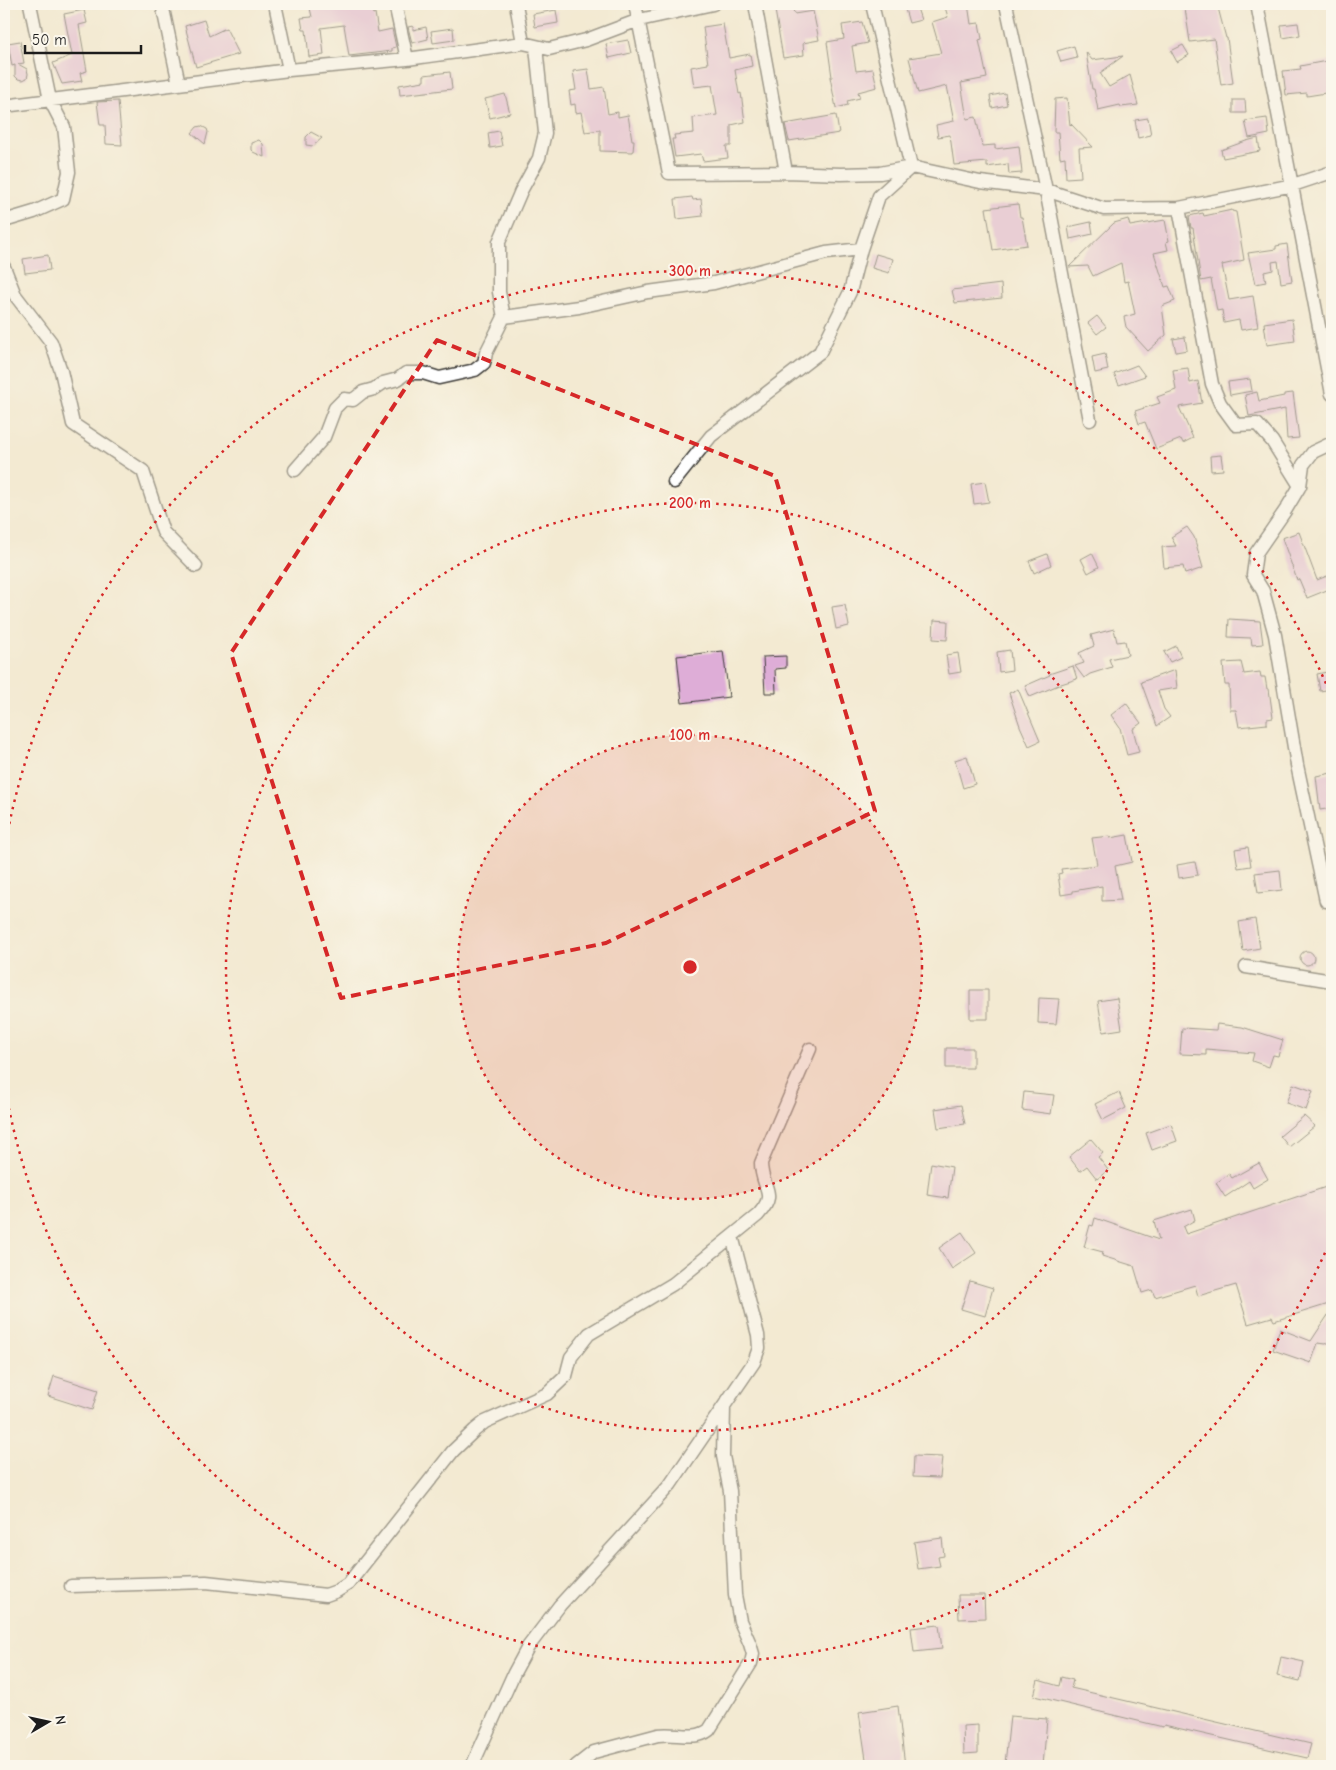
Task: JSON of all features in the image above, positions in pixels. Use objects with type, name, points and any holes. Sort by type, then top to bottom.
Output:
[{"type":"street","points":[[4,221],[34,212],[63,199],[69,172],[64,126],[50,100],[30,4]]},
{"type":"street","points":[[162,4],[178,84]]},
{"type":"street","points":[[275,4],[289,70]]},
{"type":"street","points":[[396,4],[407,59]]},
{"type":"street","points":[[516,4],[523,43]]},
{"type":"street","points":[[635,4],[669,173],[786,172],[841,174],[880,173],[911,167],[980,182],[1046,190],[1104,210],[1179,208],[1293,185],[1332,172]]},
{"type":"street","points":[[4,106],[289,70],[407,59],[523,43],[549,49],[586,40],[639,20],[714,4]]},
{"type":"street","points":[[755,4],[786,172]]},
{"type":"street","points":[[872,4],[911,167]]},
{"type":"street","points":[[1006,4],[1046,190],[1090,420]]},
{"type":"street","points":[[1257,4],[1332,394]]},
{"type":"street","points":[[295,470],[324,436],[335,408],[344,399],[353,400],[362,392],[398,379],[406,373],[423,373],[439,378],[475,370],[484,363],[486,353],[504,317],[499,292],[499,242],[521,190],[539,158],[545,133],[536,47]]},
{"type":"street","points":[[674,482],[711,436],[820,352],[850,292],[861,249],[879,196],[911,167]]},
{"type":"street","points":[[1179,208],[1212,384],[1220,403],[1236,425],[1257,424],[1272,441],[1300,486]]},
{"type":"street","points":[[504,317],[579,307],[648,292],[714,283],[826,253],[861,249]]},
{"type":"street","points":[[4,267],[15,295],[51,342],[61,371],[73,424],[143,471],[163,532],[196,566]]},
{"type":"street","points":[[1332,444],[1313,452],[1303,465],[1300,486],[1256,553],[1254,575],[1263,591],[1275,635],[1297,765],[1326,901],[1332,899]]},
{"type":"street","points":[[1246,967],[1332,980]]},
{"type":"street","points":[[71,1586],[206,1582],[326,1595],[338,1591],[348,1584],[452,1451],[475,1430],[485,1422],[547,1394],[566,1376],[571,1357],[589,1334],[673,1284],[767,1206],[768,1193],[761,1171],[761,1163],[810,1049]]},
{"type":"street","points":[[472,1766],[514,1673],[528,1647],[560,1605],[670,1485],[754,1362],[759,1348],[758,1335],[732,1236]]},
{"type":"street","points":[[576,1766],[594,1752],[658,1735],[668,1733],[703,1735],[709,1730],[751,1663],[750,1644],[740,1621],[735,1595],[730,1491],[723,1456],[724,1407]]},
{"type":"highlighted area","points":[[437,340],[775,476],[875,811],[606,943],[341,998],[231,653]]},
{"type":"building","points":[[309,4],[370,4],[373,14],[375,13],[378,32],[392,29],[396,47],[392,48],[392,51],[349,56],[344,25],[321,28],[324,55],[309,57],[306,30],[303,30],[301,18],[312,17]]},
{"type":"building","points":[[774,4],[792,4],[794,14],[813,11],[819,40],[803,43],[804,55],[783,58]]},
{"type":"building","points":[[944,4],[968,4],[971,24],[979,23],[982,39],[979,40],[987,78],[961,83],[967,119],[976,117],[982,146],[995,145],[995,149],[1019,146],[1022,173],[1009,174],[1008,164],[987,167],[987,162],[954,165],[950,135],[938,137],[936,125],[954,121],[947,86],[918,93],[909,58],[941,53],[932,22],[948,17]]},
{"type":"building","points":[[1188,4],[1217,4],[1227,38],[1233,83],[1221,85],[1214,39],[1190,42],[1185,8],[1191,8]]},
{"type":"building","points":[[916,5],[921,20],[909,23],[905,9]]},
{"type":"building","points":[[84,10],[87,23],[79,25],[87,71],[80,73],[82,81],[62,84],[53,63],[72,55],[64,14]]},
{"type":"building","points":[[556,10],[558,23],[535,27],[533,14]]},
{"type":"building","points":[[204,20],[209,36],[226,28],[239,54],[196,67],[185,26]]},
{"type":"building","points":[[862,22],[868,43],[852,46],[856,71],[873,69],[877,87],[858,92],[860,98],[847,101],[848,105],[836,108],[830,77],[832,77],[827,42],[844,39],[842,25]]},
{"type":"building","points":[[1298,23],[1300,35],[1283,38],[1281,25]]},
{"type":"building","points":[[723,24],[729,58],[750,54],[752,66],[735,70],[739,94],[741,93],[745,122],[731,125],[731,146],[726,146],[728,158],[703,161],[701,154],[675,157],[672,139],[675,139],[674,135],[694,133],[693,118],[717,115],[712,85],[694,87],[691,67],[708,64],[703,27]]},
{"type":"building","points":[[413,26],[413,30],[426,27],[428,39],[412,43],[408,27]]},
{"type":"building","points":[[453,28],[454,40],[433,43],[431,31]]},
{"type":"building","points":[[628,40],[631,53],[609,58],[606,44]]},
{"type":"building","points":[[20,41],[24,63],[18,64],[27,69],[28,74],[27,78],[23,80],[15,76],[15,65],[12,66],[8,43]]},
{"type":"building","points":[[1183,45],[1189,55],[1177,62],[1171,51]]},
{"type":"building","points":[[1074,46],[1077,58],[1061,62],[1057,51]]},
{"type":"building","points":[[1086,52],[1092,60],[1123,56],[1100,73],[1109,87],[1130,75],[1138,105],[1121,107],[1120,105],[1098,110],[1094,89],[1092,89]]},
{"type":"building","points":[[1332,60],[1332,92],[1307,96],[1307,93],[1286,95],[1283,71],[1301,69],[1300,66]]},
{"type":"building","points":[[588,69],[591,89],[604,87],[608,114],[618,112],[618,117],[628,115],[632,140],[634,140],[633,152],[600,151],[600,130],[585,132],[581,112],[576,113],[575,104],[571,105],[569,91],[576,90],[573,71]]},
{"type":"building","points":[[450,72],[452,89],[400,95],[399,85],[424,81],[424,75]]},
{"type":"building","points":[[1005,93],[1007,105],[992,108],[990,96]]},
{"type":"building","points":[[505,94],[510,113],[490,118],[485,99]]},
{"type":"building","points":[[1067,98],[1070,125],[1093,147],[1079,148],[1081,177],[1066,178],[1065,157],[1060,158],[1058,132],[1054,132],[1055,99]]},
{"type":"building","points":[[1233,100],[1245,100],[1246,113],[1233,113]]},
{"type":"building","points":[[118,101],[122,145],[106,144],[105,125],[100,125],[97,102]]},
{"type":"building","points":[[836,115],[839,133],[789,141],[785,124]]},
{"type":"building","points":[[1148,118],[1151,135],[1138,138],[1135,120]]},
{"type":"building","points":[[1267,118],[1269,134],[1249,138],[1245,121]]},
{"type":"building","points":[[201,126],[207,129],[208,132],[205,144],[192,133],[197,127]]},
{"type":"building","points":[[499,131],[502,146],[490,148],[488,133]]},
{"type":"building","points":[[311,132],[322,138],[313,146],[306,145],[306,137]]},
{"type":"building","points":[[1258,138],[1260,151],[1223,158],[1221,150]]},
{"type":"building","points":[[259,140],[263,144],[264,157],[251,150],[251,143]]},
{"type":"building","points":[[692,197],[693,200],[701,199],[703,216],[677,219],[675,199]]},
{"type":"building","points":[[1018,204],[1027,245],[993,250],[986,208]]},
{"type":"building","points":[[1232,210],[1236,212],[1244,260],[1222,265],[1229,300],[1253,296],[1258,327],[1241,330],[1239,320],[1224,323],[1222,310],[1217,311],[1211,279],[1201,281],[1193,228],[1191,228],[1189,216],[1203,213],[1204,216]]},
{"type":"building","points":[[1128,219],[1130,226],[1165,220],[1169,241],[1166,242],[1168,250],[1154,253],[1165,287],[1169,286],[1175,301],[1162,306],[1166,335],[1148,351],[1126,327],[1124,317],[1135,314],[1128,281],[1124,282],[1121,263],[1093,276],[1088,266],[1069,267],[1114,223]]},
{"type":"building","points":[[1091,222],[1093,234],[1070,239],[1068,227]]},
{"type":"building","points":[[1287,244],[1292,281],[1281,283],[1278,261],[1272,262],[1273,270],[1264,272],[1266,282],[1255,284],[1248,253],[1276,249],[1276,246]]},
{"type":"building","points":[[876,254],[893,259],[889,273],[872,268]]},
{"type":"building","points":[[48,255],[50,270],[25,273],[23,259]]},
{"type":"building","points":[[1001,284],[1002,298],[955,303],[952,290]]},
{"type":"building","points":[[1097,316],[1106,327],[1097,334],[1088,323]]},
{"type":"building","points":[[1292,319],[1295,341],[1267,345],[1264,323]]},
{"type":"building","points":[[1185,337],[1187,350],[1176,352],[1173,339]]},
{"type":"building","points":[[1105,354],[1108,370],[1095,373],[1092,357]]},
{"type":"building","points":[[1137,365],[1145,376],[1119,385],[1114,374]]},
{"type":"building","points":[[1188,368],[1190,383],[1198,381],[1202,403],[1179,407],[1193,438],[1183,443],[1181,439],[1156,449],[1145,422],[1139,424],[1135,411],[1160,403],[1157,397],[1176,390],[1173,370]]},
{"type":"building","points":[[1250,379],[1252,391],[1230,395],[1228,382]]},
{"type":"building","points":[[1257,392],[1259,401],[1293,393],[1299,438],[1287,439],[1285,409],[1249,416],[1245,395]]},
{"type":"building","points":[[1221,455],[1223,470],[1211,471],[1210,456]]},
{"type":"building","points":[[985,482],[989,502],[974,504],[971,484]]},
{"type":"building","points":[[1187,527],[1194,537],[1203,568],[1185,574],[1183,566],[1164,568],[1162,547],[1176,546],[1171,537]]},
{"type":"building","points":[[1299,532],[1317,580],[1327,576],[1332,588],[1307,598],[1299,579],[1297,580],[1282,538]]},
{"type":"building","points":[[1092,553],[1099,567],[1088,573],[1081,559]]},
{"type":"building","points":[[1047,554],[1051,565],[1034,573],[1029,561]]},
{"type":"building","points":[[845,605],[849,626],[836,629],[832,607]]},
{"type":"building","points":[[1229,619],[1260,621],[1263,644],[1252,645],[1251,638],[1228,637]]},
{"type":"building","points":[[934,620],[948,621],[947,640],[933,639]]},
{"type":"building","points":[[1114,629],[1117,642],[1125,641],[1128,655],[1109,659],[1112,667],[1090,674],[1084,678],[1075,666],[1084,663],[1079,653],[1094,646],[1091,635]]},
{"type":"building","points":[[1176,646],[1181,657],[1170,662],[1164,652]]},
{"type":"building","points":[[1010,650],[1012,670],[999,672],[997,652]]},
{"type":"building","points":[[723,651],[729,697],[682,703],[677,656]]},
{"type":"building","points":[[958,653],[961,672],[949,674],[946,655]]},
{"type":"building","points":[[786,656],[786,668],[775,669],[776,693],[765,693],[763,657]]},
{"type":"building","points":[[1241,662],[1244,674],[1260,672],[1261,677],[1265,677],[1267,689],[1269,689],[1273,718],[1267,719],[1267,724],[1239,727],[1236,710],[1230,710],[1229,685],[1225,685],[1223,663]]},
{"type":"building","points":[[1073,666],[1077,679],[1030,697],[1025,686],[1049,674]]},
{"type":"building","points":[[1175,670],[1177,688],[1158,691],[1164,709],[1170,717],[1157,726],[1141,682]]},
{"type":"building","points":[[1332,671],[1332,689],[1320,691],[1317,674]]},
{"type":"building","points":[[1018,689],[1040,741],[1029,746],[1009,693]]},
{"type":"building","points":[[1126,703],[1141,723],[1133,729],[1139,752],[1127,755],[1120,728],[1111,715]]},
{"type":"building","points":[[967,756],[975,784],[963,788],[955,760]]},
{"type":"building","points":[[1332,773],[1332,808],[1320,810],[1316,776]]},
{"type":"building","points":[[1127,835],[1132,862],[1115,866],[1121,900],[1102,901],[1102,886],[1061,895],[1058,874],[1062,873],[1061,869],[1097,865],[1092,838],[1110,836],[1110,838]]},
{"type":"building","points":[[1248,847],[1251,866],[1238,868],[1235,849]]},
{"type":"building","points":[[1195,862],[1198,875],[1179,878],[1177,865]]},
{"type":"building","points":[[1280,870],[1282,890],[1258,893],[1255,873]]},
{"type":"building","points":[[1255,919],[1260,948],[1243,951],[1239,922]]},
{"type":"building","points":[[1307,951],[1312,953],[1314,958],[1312,963],[1307,965],[1302,963],[1300,958],[1302,953]]},
{"type":"building","points":[[970,990],[988,990],[988,1019],[970,1019]]},
{"type":"building","points":[[1039,998],[1059,999],[1056,1024],[1038,1023]]},
{"type":"building","points":[[1117,998],[1122,1029],[1103,1032],[1098,1001]]},
{"type":"building","points":[[1217,1024],[1242,1027],[1283,1040],[1278,1056],[1273,1055],[1269,1067],[1252,1061],[1254,1053],[1206,1049],[1206,1055],[1180,1054],[1182,1028],[1216,1030]]},
{"type":"building","points":[[946,1048],[973,1048],[973,1068],[946,1068]]},
{"type":"building","points":[[1293,1084],[1313,1091],[1306,1110],[1286,1103]]},
{"type":"building","points":[[1024,1092],[1054,1095],[1051,1114],[1022,1110]]},
{"type":"building","points":[[1119,1092],[1126,1108],[1103,1120],[1095,1104]]},
{"type":"building","points":[[961,1105],[965,1124],[938,1128],[935,1109]]},
{"type":"building","points":[[1304,1116],[1315,1126],[1289,1147],[1280,1136]]},
{"type":"building","points":[[1171,1124],[1177,1141],[1152,1150],[1146,1133]]},
{"type":"building","points":[[1091,1139],[1103,1153],[1098,1157],[1108,1170],[1097,1179],[1087,1166],[1080,1171],[1069,1157]]},
{"type":"building","points":[[931,1163],[952,1167],[948,1198],[927,1195]]},
{"type":"building","points":[[1259,1163],[1268,1179],[1253,1188],[1249,1181],[1225,1197],[1216,1183],[1229,1174],[1232,1178]]},
{"type":"building","points":[[1332,1185],[1332,1303],[1274,1321],[1272,1317],[1248,1324],[1236,1285],[1198,1296],[1195,1285],[1155,1297],[1152,1290],[1142,1293],[1134,1266],[1102,1256],[1103,1252],[1084,1247],[1090,1225],[1093,1226],[1095,1218],[1159,1240],[1154,1221],[1192,1209],[1195,1220],[1183,1227],[1186,1234]]},
{"type":"building","points":[[962,1232],[976,1253],[952,1269],[939,1248]]},
{"type":"building","points":[[970,1281],[993,1288],[985,1316],[961,1309]]},
{"type":"building","points":[[1332,1309],[1332,1340],[1326,1344],[1318,1343],[1311,1363],[1273,1350],[1280,1329],[1311,1341]]},
{"type":"building","points":[[54,1376],[98,1390],[92,1410],[48,1396]]},
{"type":"building","points":[[914,1456],[942,1457],[940,1478],[913,1477]]},
{"type":"building","points":[[942,1538],[944,1556],[938,1557],[940,1566],[918,1569],[914,1542]]},
{"type":"building","points":[[958,1595],[984,1595],[985,1618],[959,1619]]},
{"type":"building","points":[[939,1625],[942,1649],[914,1652],[911,1628]]},
{"type":"building","points":[[1281,1657],[1304,1662],[1300,1681],[1277,1676]]},
{"type":"building","points":[[1061,1677],[1073,1680],[1071,1688],[1311,1744],[1307,1758],[1164,1725],[1163,1727],[1034,1696],[1038,1680],[1059,1686]]},
{"type":"building","points":[[898,1706],[905,1766],[867,1766],[859,1712]]},
{"type":"building","points":[[1010,1716],[1047,1719],[1043,1766],[1005,1764]]},
{"type":"building","points":[[978,1725],[978,1753],[964,1754],[963,1726]]}]
